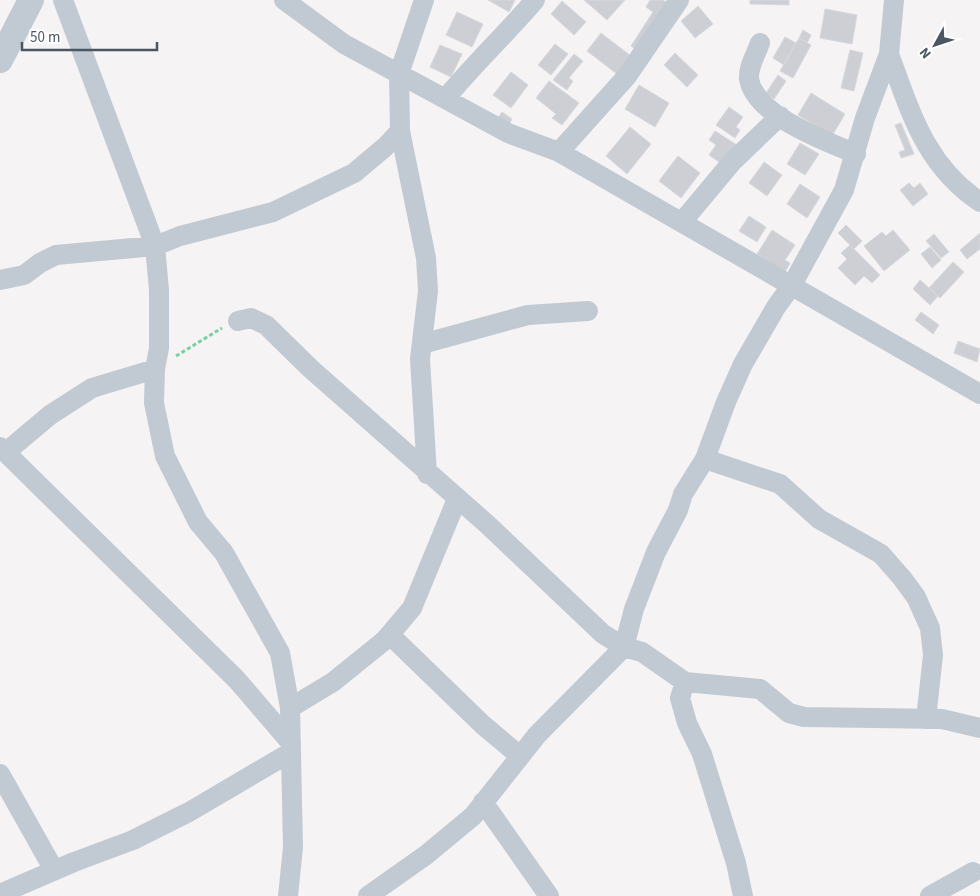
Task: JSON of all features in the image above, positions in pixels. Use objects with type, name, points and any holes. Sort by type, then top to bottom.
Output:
[{"type":"street","points":[[0,60],[31,0]]},
{"type":"street","points":[[63,0],[102,100],[155,246],[159,300],[154,403],[165,456],[198,522],[224,553],[280,653],[290,708],[293,847],[288,896]]},
{"type":"street","points":[[284,0],[344,44],[508,133],[559,152],[980,394]]},
{"type":"street","points":[[424,0],[399,74],[400,131],[426,258],[428,291],[422,344],[420,388],[427,474]]},
{"type":"street","points":[[446,98],[467,73],[502,40],[535,0]]},
{"type":"street","points":[[559,152],[627,76],[679,0]]},
{"type":"street","points":[[368,896],[452,835],[473,816],[537,735],[624,647],[634,609],[656,552],[678,510],[683,494],[705,460],[726,402],[743,364],[776,306],[792,285],[844,190],[865,118],[889,54],[894,0]]},
{"type":"street","points":[[760,43],[749,69],[749,80],[758,98],[780,116],[806,133],[856,154]]},
{"type":"street","points":[[889,54],[917,128],[936,160],[959,188],[980,202]]},
{"type":"street","points":[[682,222],[732,162],[780,116]]},
{"type":"street","points":[[0,280],[24,275],[40,262],[56,255],[155,246],[180,236],[274,212],[354,174],[400,131]]},
{"type":"street","points":[[422,344],[528,315],[588,311]]},
{"type":"street","points":[[238,321],[251,318],[266,325],[311,369],[389,437],[603,634],[624,647],[642,652],[685,682],[760,689],[790,713],[804,717],[942,719],[980,728]]},
{"type":"street","points":[[155,369],[92,388],[3,449],[237,680],[291,748]]},
{"type":"street","points":[[705,460],[780,484],[819,518],[881,554],[902,578],[916,597],[930,628],[933,655],[926,719]]},
{"type":"street","points":[[290,708],[333,682],[390,635],[412,608],[457,499]]},
{"type":"street","points":[[390,635],[483,725],[520,756]]},
{"type":"street","points":[[685,682],[680,698],[687,723],[702,754],[736,862],[743,896]]},
{"type":"street","points":[[0,894],[54,870],[134,840],[189,812],[291,748]]},
{"type":"street","points":[[0,774],[54,870]]},
{"type":"street","points":[[483,802],[549,896]]},
{"type":"street","points":[[930,896],[973,872]]},
{"type":"path","points":[[155,369],[219,330],[238,321]]},
{"type":"building","points":[[488,0],[515,0],[509,12]]},
{"type":"building","points":[[584,0],[625,0],[607,20]]},
{"type":"building","points":[[650,0],[663,0],[672,6],[641,53],[631,46],[653,12],[646,7]]},
{"type":"building","points":[[750,0],[789,0],[789,5],[750,4]]},
{"type":"building","points":[[562,1],[586,22],[574,35],[551,14]]},
{"type":"building","points":[[698,6],[713,24],[695,38],[681,21]]},
{"type":"building","points":[[825,9],[857,15],[852,44],[820,38]]},
{"type":"building","points":[[457,12],[483,24],[472,47],[446,35]]},
{"type":"building","points":[[803,30],[811,35],[807,43],[799,38]]},
{"type":"building","points":[[601,33],[631,56],[617,74],[587,51]]},
{"type":"building","points":[[785,37],[796,43],[784,65],[773,58]]},
{"type":"building","points":[[799,38],[811,45],[793,78],[780,71]]},
{"type":"building","points":[[555,44],[568,54],[551,75],[538,65]]},
{"type":"building","points":[[440,45],[462,54],[451,77],[430,67]]},
{"type":"building","points":[[850,50],[863,53],[854,91],[841,88]]},
{"type":"building","points":[[675,53],[698,75],[687,87],[664,65]]},
{"type":"building","points":[[574,54],[583,61],[569,78],[573,81],[567,90],[553,80]]},
{"type":"building","points":[[511,72],[528,85],[511,108],[493,95]]},
{"type":"building","points":[[778,75],[786,81],[774,99],[766,93]]},
{"type":"building","points":[[549,81],[579,103],[562,125],[552,118],[556,114],[536,98]]},
{"type":"building","points":[[639,85],[669,103],[655,127],[625,109]]},
{"type":"building","points":[[811,93],[845,114],[832,136],[798,115]]},
{"type":"building","points":[[729,107],[743,117],[736,127],[740,130],[735,138],[716,125]]},
{"type":"building","points":[[502,112],[512,119],[507,128],[496,121]]},
{"type":"building","points":[[901,123],[914,154],[901,158],[899,152],[905,150],[895,125]]},
{"type":"building","points":[[630,127],[651,144],[627,174],[606,156]]},
{"type":"building","points":[[715,131],[740,147],[722,164],[709,155],[716,145],[709,140]]},
{"type":"building","points":[[800,143],[819,154],[805,175],[787,164]]},
{"type":"building","points":[[678,156],[700,173],[681,198],[659,181]]},
{"type":"building","points":[[764,162],[782,175],[767,196],[749,183]]},
{"type":"building","points":[[909,183],[914,188],[920,183],[928,194],[913,206],[900,190]]},
{"type":"building","points":[[800,184],[820,197],[807,218],[787,204]]},
{"type":"building","points":[[749,216],[766,227],[757,242],[739,231]]},
{"type":"building","points":[[846,225],[862,241],[854,249],[838,233]]},
{"type":"building","points":[[772,230],[795,245],[785,260],[790,263],[785,272],[757,254]]},
{"type":"building","points":[[893,230],[910,250],[884,271],[864,246],[882,232],[886,236]]},
{"type":"building","points":[[980,233],[980,249],[967,259],[960,250]]},
{"type":"building","points":[[934,234],[949,252],[941,258],[926,241]]},
{"type":"building","points":[[850,245],[880,275],[872,283],[864,276],[855,285],[838,268],[847,259],[841,253]]},
{"type":"building","points":[[930,247],[941,260],[932,268],[921,254]]},
{"type":"building","points":[[953,262],[964,272],[940,298],[929,288]]},
{"type":"building","points":[[920,280],[938,296],[930,305],[913,289]]},
{"type":"building","points":[[921,312],[939,325],[933,334],[915,320]]},
{"type":"building","points":[[958,341],[980,349],[977,362],[954,353]]}]
